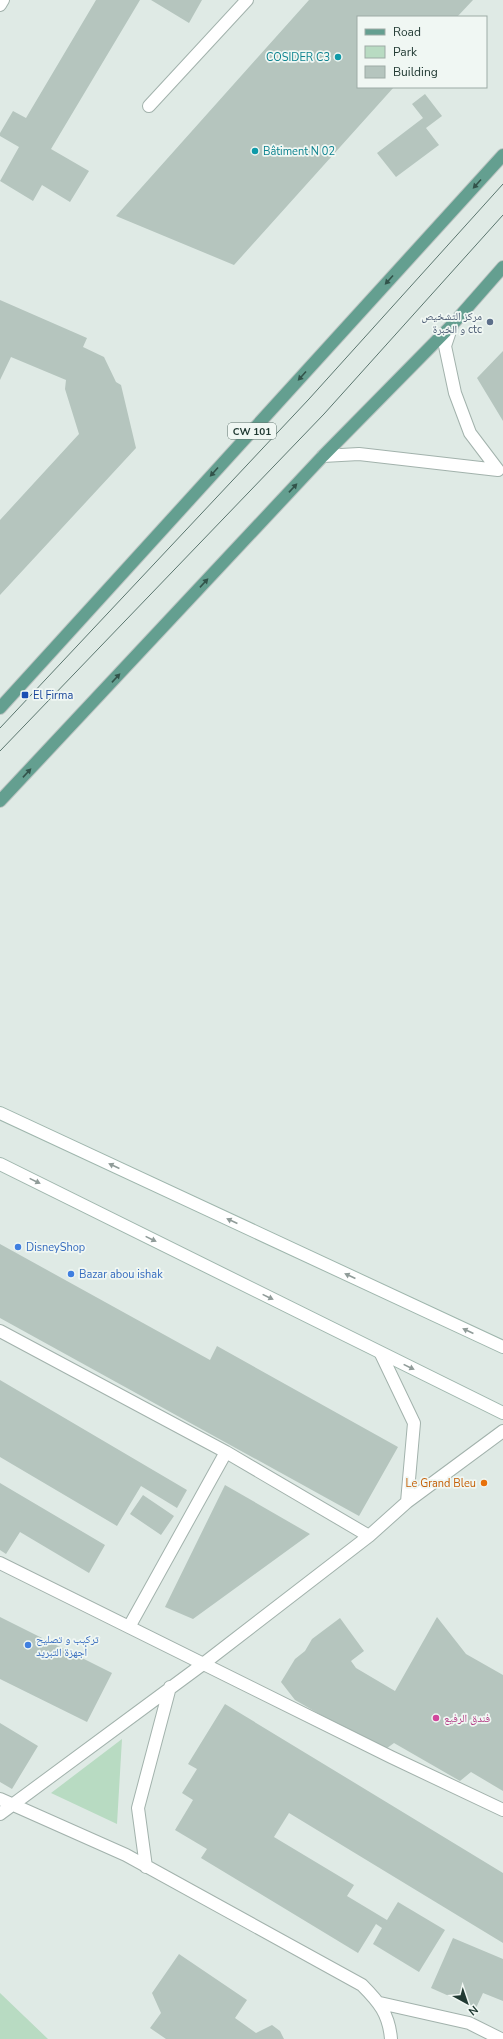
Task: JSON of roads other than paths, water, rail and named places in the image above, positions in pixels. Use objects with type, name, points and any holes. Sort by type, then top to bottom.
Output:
[{"type":"main road","name":"CW 101","points":[[0,708],[503,155]]},
{"type":"main road","points":[[0,801],[323,456],[452,325],[503,268]]},
{"type":"street","points":[[0,5],[3,0]]},
{"type":"street","points":[[149,106],[247,0]]},
{"type":"street","points":[[452,325],[445,346],[455,393],[470,433],[500,471]]},
{"type":"street","points":[[323,456],[359,454],[500,471]]},
{"type":"street","points":[[0,1113],[503,1347]]},
{"type":"street","points":[[0,1164],[381,1354],[503,1413]]},
{"type":"street","points":[[0,1331],[226,1452],[369,1536]]},
{"type":"street","points":[[381,1354],[414,1423],[407,1502]]},
{"type":"street","points":[[0,1814],[203,1664],[369,1536],[407,1502],[503,1431]]},
{"type":"street","points":[[129,1627],[226,1452]]},
{"type":"street","points":[[0,1563],[503,1810]]},
{"type":"street","points":[[146,1867],[138,1808],[170,1687]]},
{"type":"street","points":[[0,1799],[126,1856],[362,1985],[380,2003],[390,2029],[391,2039]]},
{"type":"street","points":[[380,2003],[469,2023],[501,2039]]},
{"type":"tram line","points":[[0,728],[309,399],[503,184]]},
{"type":"tram line","points":[[0,751],[324,414],[503,215]]},
{"type":"place","name":"COSIDER C3","points":[[338,57]]},
{"type":"place","name":"Bâtiment N 02","points":[[255,151]]},
{"type":"place","name":"مركز التشخيص و الخبرة ctc","points":[[490,322]]},
{"type":"place","name":"El Firma","points":[[25,695]]},
{"type":"place","name":"DisneyShop","points":[[18,1247]]},
{"type":"place","name":"Bazar abou ishak","points":[[71,1274]]},
{"type":"place","name":"Le Grand Bleu","points":[[484,1483]]},
{"type":"place","name":"تركيب و تصليح أجهزة التبريد","points":[[28,1645]]},
{"type":"place","name":"فندق الرفيع","points":[[436,1718]]}]
